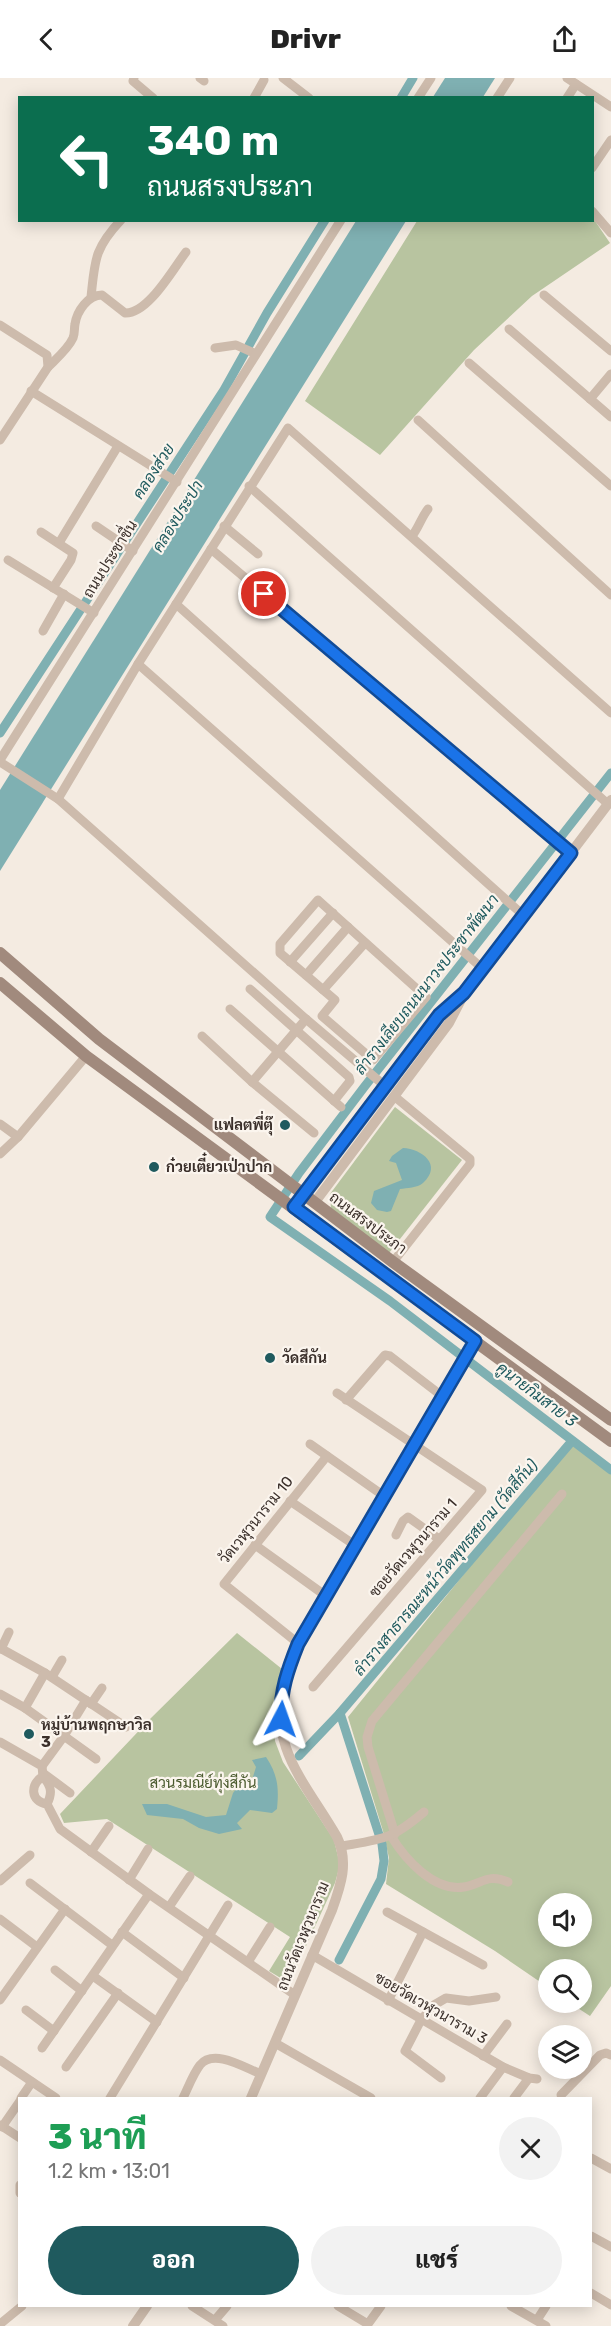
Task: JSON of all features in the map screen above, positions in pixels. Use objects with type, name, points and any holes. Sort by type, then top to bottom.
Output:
[{"type":"main road","name":"ถนนสรงประภา","points":[[0,953],[99,1039],[393,1262],[611,1420]]},
{"type":"main road","name":"ถนนสรงประภา","points":[[0,983],[86,1056],[306,1215],[472,1345],[611,1441]]},
{"type":"main road","points":[[184,1128],[195,1112]]},
{"type":"main road","points":[[291,1204],[300,1190]]},
{"type":"main road","points":[[306,1215],[315,1202]]},
{"type":"street","points":[[134,78],[132,81],[151,96]]},
{"type":"street","points":[[255,96],[263,79],[273,82],[281,78],[306,96]]},
{"type":"street","points":[[419,96],[431,78]]},
{"type":"street","points":[[498,96],[510,78]]},
{"type":"street","points":[[567,78],[611,106]]},
{"type":"street","points":[[568,96],[576,84]]},
{"type":"street","points":[[594,165],[611,140]]},
{"type":"street","points":[[602,154],[611,159]]},
{"type":"street","points":[[594,213],[611,233]]},
{"type":"street","points":[[91,297],[96,254],[119,222]]},
{"type":"street","name":"ถนนประชาชื่น","points":[[0,761],[87,609],[171,479],[250,350],[340,222]]},
{"type":"street","points":[[0,440],[48,367],[74,336],[75,321],[85,303],[91,297],[102,295],[125,313],[137,311],[154,294],[186,252]]},
{"type":"street","points":[[544,295],[611,351]]},
{"type":"street","points":[[0,325],[47,355],[48,367]]},
{"type":"street","points":[[509,329],[611,417]]},
{"type":"street","points":[[215,348],[231,344],[250,350]]},
{"type":"street","points":[[469,363],[611,486]]},
{"type":"street","points":[[590,399],[611,374]]},
{"type":"street","points":[[31,391],[171,479]]},
{"type":"street","points":[[418,420],[611,595]]},
{"type":"street","points":[[54,796],[286,428],[289,428],[611,713]]},
{"type":"street","points":[[59,543],[118,446]]},
{"type":"street","points":[[249,486],[589,788],[607,801],[571,853],[519,911],[483,969],[464,993],[439,1015],[300,1190]]},
{"type":"street","points":[[412,536],[419,528],[422,516],[428,508]]},
{"type":"street","points":[[96,526],[128,547]]},
{"type":"street","points":[[224,526],[258,554]]},
{"type":"street","points":[[40,532],[71,550],[73,556],[53,588]]},
{"type":"street","points":[[211,549],[571,853]]},
{"type":"street","points":[[8,560],[87,609]]},
{"type":"street","points":[[43,631],[64,594]]},
{"type":"street","points":[[176,604],[519,911]]},
{"type":"street","points":[[138,663],[483,969]]},
{"type":"street","points":[[0,761],[54,796],[306,1019],[385,1085]]},
{"type":"street","points":[[318,900],[333,913],[426,997],[373,1060],[322,1016],[335,1000],[279,950],[280,944],[318,900]]},
{"type":"street","points":[[290,962],[333,913]]},
{"type":"street","points":[[306,975],[348,927]]},
{"type":"street","points":[[323,990],[365,943]]},
{"type":"street","points":[[230,1009],[337,1104],[350,1081],[349,1077],[250,989]]},
{"type":"street","points":[[315,1202],[449,1023],[464,993]]},
{"type":"street","points":[[252,1082],[306,1019]]},
{"type":"street","points":[[202,1036],[252,1082],[314,1133]]},
{"type":"street","points":[[0,1154],[18,1137],[86,1056]]},
{"type":"street","points":[[393,1262],[470,1164],[470,1160],[394,1096]]},
{"type":"street","points":[[0,1124],[18,1137]]},
{"type":"street","name":"ถนนวัดเวฬุวนาราม","points":[[251,2097],[342,1883],[345,1865],[342,1846],[287,1756],[281,1734],[280,1704],[285,1678],[298,1644],[472,1345]]},
{"type":"street","points":[[346,1400],[385,1355],[390,1356],[442,1396]]},
{"type":"street","points":[[337,1393],[415,1444]]},
{"type":"street","points":[[310,1444],[384,1496]]},
{"type":"street","name":"ซอยวัดเวฬุวนาราม 1","points":[[314,1687],[482,1490],[415,1444]]},
{"type":"street","name":"วัดเวฬุวนาราม 10","points":[[298,1644],[224,1584],[327,1456]]},
{"type":"street","points":[[508,1882],[492,1878],[467,1887],[453,1888],[416,1868],[391,1836],[367,1737],[372,1721],[562,1494]]},
{"type":"street","points":[[290,1501],[356,1546]]},
{"type":"street","points":[[396,1535],[403,1521],[408,1517],[439,1539]]},
{"type":"street","points":[[255,1545],[326,1596]]},
{"type":"street","points":[[9,1632],[1,1648],[48,1675],[126,1727]]},
{"type":"street","points":[[25,1708],[48,1675],[62,1660]]},
{"type":"street","points":[[102,1688],[64,1736],[35,1783],[34,1797],[48,1807],[60,1829],[90,1852],[295,1995]]},
{"type":"street","points":[[0,1694],[25,1708],[96,1759]]},
{"type":"street","points":[[1,1745],[70,1793]]},
{"type":"street","points":[[42,1772],[51,1788],[48,1807]]},
{"type":"street","points":[[342,1846],[368,1843],[391,1836],[424,1812]]},
{"type":"street","points":[[90,1852],[109,1826]]},
{"type":"street","points":[[129,1880],[148,1849]]},
{"type":"street","points":[[0,1881],[30,1856]]},
{"type":"street","points":[[169,1907],[190,1876]]},
{"type":"street","points":[[30,1883],[112,1945]]},
{"type":"street","points":[[42,2048],[112,1945],[150,1894]]},
{"type":"street","points":[[111,2097],[228,1905]]},
{"type":"street","points":[[0,2000],[65,1909]]},
{"type":"street","points":[[387,1912],[483,1965]]},
{"type":"street","points":[[0,1919],[37,1947]]},
{"type":"street","points":[[248,1962],[270,1927]]},
{"type":"street","points":[[122,1932],[184,1978]]},
{"type":"street","points":[[388,2001],[423,1932]]},
{"type":"street","name":"ซอยวัดเวฬุวนาราม 3","points":[[312,1955],[483,2056],[503,2067],[533,2078],[515,2097]]},
{"type":"street","points":[[55,1970],[82,1991]]},
{"type":"street","points":[[93,1976],[157,2022]]},
{"type":"street","points":[[0,1978],[10,1985]]},
{"type":"street","points":[[66,2067],[118,1993]]},
{"type":"street","points":[[441,2078],[405,2051],[421,2020],[434,2005],[446,1998],[469,2001],[496,1996]]},
{"type":"street","points":[[26,2010],[54,2031]]},
{"type":"street","points":[[483,2056],[507,2024]]},
{"type":"street","points":[[275,2043],[369,2097]]},
{"type":"street","points":[[561,2095],[600,2055],[606,2053],[611,2055]]},
{"type":"street","points":[[184,2097],[201,2065],[207,2059],[215,2057],[261,2074]]},
{"type":"street","points":[[0,2060],[54,2097]]},
{"type":"street","points":[[481,2097],[503,2067]]},
{"type":"street","points":[[22,2097],[32,2082]]},
{"type":"street","points":[[18,2103],[1,2126],[18,2137]]},
{"type":"street","points":[[592,2159],[611,2169]]},
{"type":"street","points":[[592,2237],[611,2247]]},
{"type":"street","points":[[592,2294],[611,2305]]},
{"type":"street","points":[[0,2324],[21,2307]]},
{"type":"street","points":[[133,2326],[146,2307]]},
{"type":"street","points":[[194,2307],[219,2323],[227,2307]]},
{"type":"street","points":[[340,2307],[370,2325],[380,2307]]},
{"type":"street","points":[[513,2307],[546,2326]]},
{"type":"street","points":[[537,2320],[545,2307]]},
{"type":"green space","points":[[594,219],[610,243],[532,296],[474,350],[380,455],[305,401],[416,222],[594,222]]},
{"type":"green space","points":[[395,1107],[462,1160],[389,1253],[331,1209],[330,1194]]},
{"type":"green space","points":[[572,1441],[611,1470],[611,1986],[590,2016],[585,2013],[592,2013],[592,1959],[538,1959],[538,1980],[495,1951],[386,1884],[389,1858],[348,1717]]},
{"type":"green space","name":"สวนรมณีย์ทุ่งสีกัน","points":[[237,1633],[282,1669],[274,1713],[275,1741],[283,1762],[334,1840],[340,1865],[335,1883],[289,1983],[269,1971],[290,1937],[107,1819],[64,1823],[60,1814],[151,1718]]},
{"type":"water","points":[[445,78],[495,78],[484,96],[434,96]]},
{"type":"water","name":"คลองประปา","points":[[355,222],[405,222],[0,871],[0,790]]},
{"type":"water","points":[[403,1148],[417,1151],[428,1159],[431,1170],[429,1176],[418,1186],[400,1189],[391,1211],[377,1210],[371,1203],[374,1191],[402,1180],[396,1163],[389,1161]]},
{"type":"water","points":[[266,1757],[277,1782],[277,1809],[272,1813],[250,1810],[237,1823],[242,1829],[219,1834],[199,1828],[183,1819],[147,1815],[142,1804],[167,1804],[206,1817],[226,1815],[233,1793],[237,1788],[236,1784],[243,1786],[252,1780],[256,1767],[252,1760]]},
{"type":"waterway","name":"คลองส่วย","points":[[402,96],[413,78]]},
{"type":"waterway","name":"คลองส่วย","points":[[0,733],[224,390],[267,313],[324,222]]},
{"type":"waterway","name":"ลำรางเลียบถนนนาวงประชาพัฒนา","points":[[611,773],[365,1086],[299,1173],[270,1217],[390,1301],[611,1470]]},
{"type":"waterway","name":"ลำรางสาธารณะหน้าวัดพุทธสยาม (วัดสีกัน)","points":[[339,1960],[381,1879],[384,1861],[382,1844],[340,1713],[572,1441]]},
{"type":"waterway","name":"ลำรางสาธารณะหน้าวัดพุทธสยาม (วัดสีกัน)","points":[[299,1756],[340,1713]]},
{"type":"place","name":"แฟลตพี่ตุ๊","points":[[285,1125]]},
{"type":"place","name":"ก๋วยเตี๋ยวเป่าปาก","points":[[154,1167]]},
{"type":"place","name":"วัดสีกัน","points":[[270,1358]]},
{"type":"place","name":"หมู่บ้านพฤกษาวิล 3","points":[[29,1734]]},
{"type":"route","points":[[264,594],[571,853],[464,993],[439,1015],[294,1207],[475,1341],[298,1644],[285,1678],[280,1704],[281,1719]]},
{"type":"water label","name":"คูนายกิมสาย 3","points":[[537,1394]]}]
